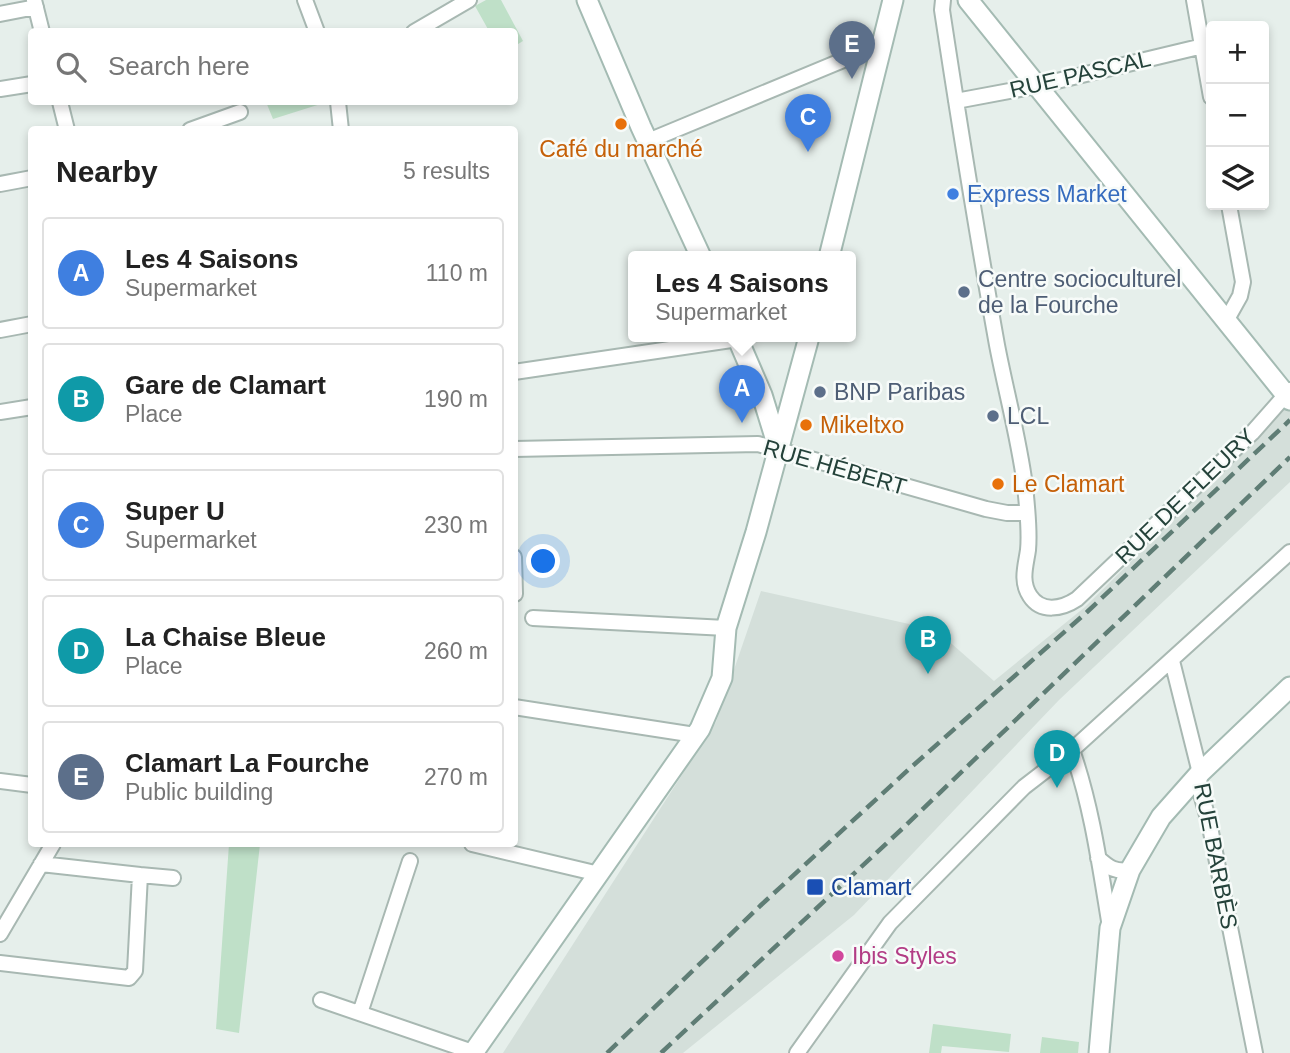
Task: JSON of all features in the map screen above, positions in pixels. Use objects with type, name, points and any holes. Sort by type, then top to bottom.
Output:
[{"type":"main road","points":[[587,0],[698,251]]},
{"type":"main road","points":[[830,251],[893,0]]},
{"type":"main road","points":[[968,0],[1226,321],[1289,395]]},
{"type":"main road","points":[[739,342],[762,395],[779,448]]},
{"type":"main road","points":[[473,1053],[695,735],[722,678],[726,628],[756,531],[808,342]]},
{"type":"main road","points":[[1099,1053],[1110,928],[1130,870],[1161,817],[1290,687]]},
{"type":"main road","points":[[1105,979],[1139,873],[1199,780]]},
{"type":"street","points":[[305,0],[316,28]]},
{"type":"street","points":[[421,28],[469,0]]},
{"type":"street","points":[[943,0],[942,10],[956,101],[1026,506]]},
{"type":"street","points":[[1194,0],[1209,84]]},
{"type":"street","points":[[0,14],[35,3],[41,28]]},
{"type":"street","points":[[648,141],[882,44]]},
{"type":"street","name":"RUE PASCAL","points":[[956,101],[1036,86],[1203,46]]},
{"type":"street","points":[[0,89],[28,85]]},
{"type":"street","points":[[61,105],[66,126]]},
{"type":"street","points":[[338,105],[341,126]]},
{"type":"street","points":[[201,126],[240,112]]},
{"type":"street","points":[[0,184],[28,179]]},
{"type":"street","points":[[1226,321],[1236,304],[1243,282],[1231,210]]},
{"type":"street","points":[[0,330],[28,325]]},
{"type":"street","points":[[518,371],[711,342]]},
{"type":"street","name":"RUE DE FLEURY","points":[[1026,506],[1028,551],[1024,570],[1028,594],[1032,600],[1046,608],[1067,606],[1289,395]]},
{"type":"street","points":[[0,412],[28,408]]},
{"type":"street","name":"RUE HÉBERT","points":[[518,449],[758,444],[986,509],[1007,513],[1026,506]]},
{"type":"street","points":[[797,1053],[890,923],[1024,787],[1072,750],[1290,552]]},
{"type":"street","points":[[533,618],[726,628]]},
{"type":"street","name":"RUE BARBÈS","points":[[1172,661],[1209,822],[1255,1053]]},
{"type":"street","points":[[518,708],[695,735]]},
{"type":"street","points":[[1072,750],[1080,774],[1098,858],[1110,928]]},
{"type":"street","points":[[0,781],[28,784]]},
{"type":"street","points":[[0,934],[51,847]]},
{"type":"street","points":[[485,847],[599,874]]},
{"type":"street","points":[[1098,858],[1111,869],[1120,872],[1130,870]]},
{"type":"street","points":[[360,1013],[410,862]]},
{"type":"street","points":[[41,864],[173,878]]},
{"type":"street","points":[[0,963],[129,978],[135,971],[140,875]]},
{"type":"street","points":[[321,1000],[473,1053]]},
{"type":"shaded area","points":[[1290,404],[1290,482],[1059,700],[854,915],[683,1053],[503,1053],[716,722],[761,591],[936,630],[994,681],[1085,607]]},
{"type":"green space","points":[[486,0],[501,0],[516,28],[487,28],[475,6]]},
{"type":"green space","points":[[518,32],[523,41],[518,44]]},
{"type":"green space","points":[[267,105],[317,105],[273,119]]},
{"type":"green space","points":[[229,847],[260,847],[239,1033],[216,1029]]},
{"type":"green space","points":[[933,1024],[1011,1034],[1009,1052],[942,1046],[941,1053],[929,1053]]},
{"type":"green space","points":[[1042,1037],[1079,1042],[1078,1053],[1040,1053]]},
{"type":"railway","points":[[607,1053],[760,906],[908,770],[1087,612],[1290,420]]},
{"type":"railway","points":[[661,1053],[903,828],[1290,457]]},
{"type":"place","name":"Clamart La Fourche","points":[[852,79]]},
{"type":"place","name":"Café du marché","points":[[621,124]]},
{"type":"place","name":"Super U","points":[[808,152]]},
{"type":"place","name":"Express Market","points":[[953,194]]},
{"type":"place","name":"Centre socioculturel de la Fourche","points":[[964,292]]},
{"type":"place","name":"BNP Paribas","points":[[820,392]]},
{"type":"place","name":"LCL","points":[[993,416]]},
{"type":"place","name":"Les 4 Saisons","points":[[742,423]]},
{"type":"place","name":"Mikeltxo","points":[[806,425]]},
{"type":"place","name":"Le Clamart","points":[[998,484]]},
{"type":"place","name":"Gare de Clamart","points":[[928,674]]},
{"type":"place","name":"La Chaise Bleue","points":[[1057,788]]},
{"type":"place","name":"Clamart","points":[[815,887]]},
{"type":"place","name":"Ibis Styles","points":[[838,956]]}]
